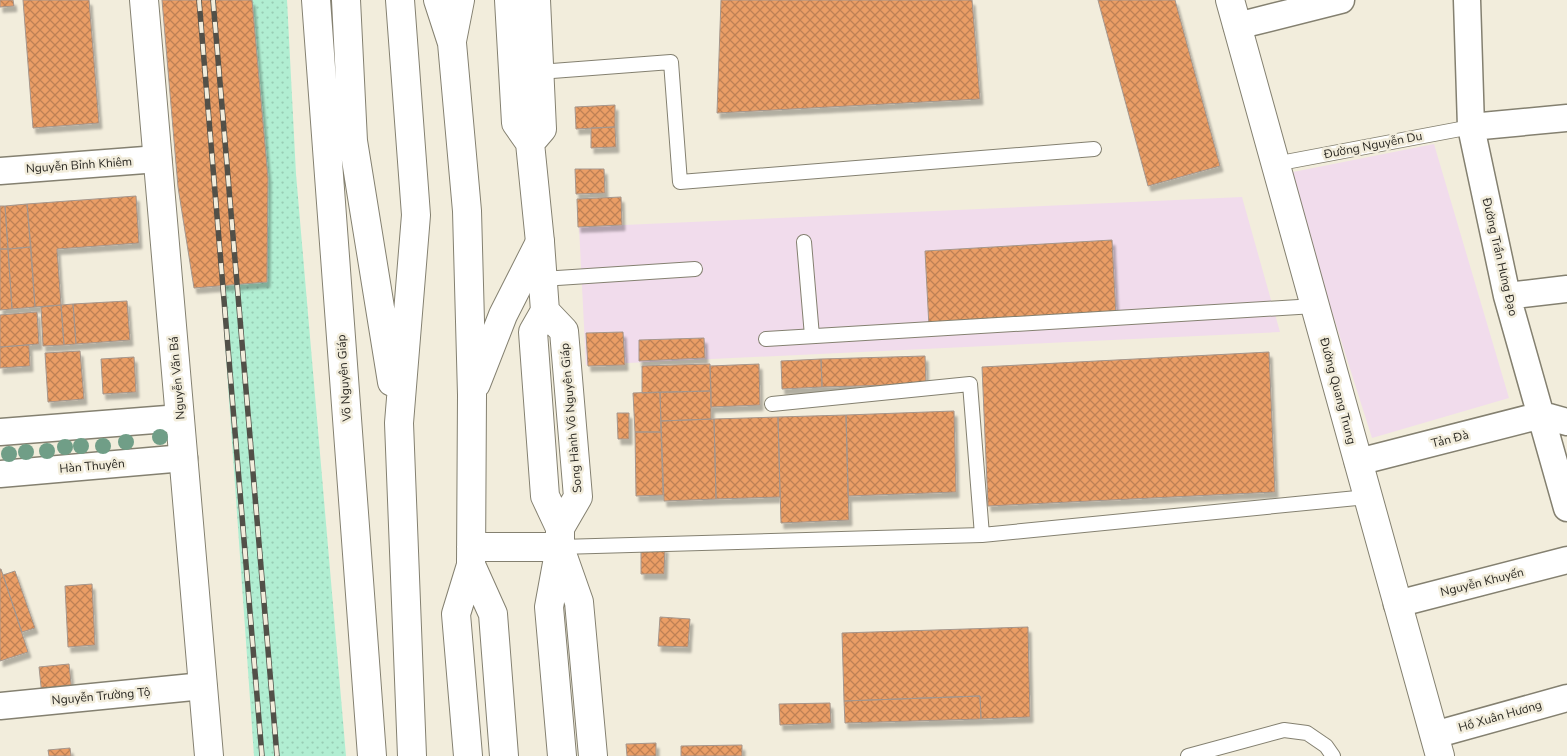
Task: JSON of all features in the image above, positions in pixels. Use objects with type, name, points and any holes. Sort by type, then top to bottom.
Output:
[{"type":"main road","name":"Nguyễn Văn Bá","points":[[144,0],[209,756]]},
{"type":"main road","name":"Võ Nguyên Giáp","points":[[316,0],[372,756]]},
{"type":"main road","points":[[346,0],[353,140],[399,424]]},
{"type":"main road","points":[[400,0],[416,215],[399,424],[412,756]]},
{"type":"main road","points":[[460,0],[445,22],[467,212],[472,395],[471,556],[456,614],[468,756]]},
{"type":"main road","name":"Song Hành Võ Nguyên Giáp","points":[[509,0],[516,123],[530,143],[545,311],[564,331],[578,497],[560,537],[549,607],[562,756]]},
{"type":"main road","points":[[530,143],[542,129],[536,0]]},
{"type":"main road","name":"Đường Quang Trung","points":[[1233,13],[1437,746]]},
{"type":"main road","points":[[472,395],[503,315],[540,242]]},
{"type":"main road","points":[[471,556],[560,537],[579,602],[593,756]]},
{"type":"main road","points":[[471,556],[493,614],[504,756]]},
{"type":"street","points":[[1233,13],[1341,0]]},
{"type":"street","name":"Đường Trần Hưng Đạo","points":[[1467,0],[1471,127],[1507,296],[1567,508]]},
{"type":"street","points":[[1471,127],[1567,118]]},
{"type":"street","name":"Nguyễn Bỉnh Khiêm","points":[[0,171],[158,159]]},
{"type":"street","points":[[1507,296],[1567,289]]},
{"type":"street","points":[[1542,415],[1567,422]]},
{"type":"street","name":"Tản Đà","points":[[1358,462],[1542,415]]},
{"type":"street","points":[[0,432],[180,418]]},
{"type":"street","name":"Hàn Thuyên","points":[[0,474],[184,458]]},
{"type":"street","name":"Nguyễn Khuyến","points":[[1397,604],[1567,560]]},
{"type":"street","name":"Nguyễn Trường Tộ","points":[[0,706],[203,686]]},
{"type":"street","name":"Hồ Xuân Hương","points":[[1437,746],[1567,698]]},
{"type":"lane","points":[[539,72],[671,62],[680,182],[1094,149]]},
{"type":"lane","name":"Đường Nguyễn Du","points":[[1275,164],[1471,127]]},
{"type":"lane","points":[[804,242],[812,336]]},
{"type":"lane","points":[[542,279],[695,268]]},
{"type":"lane","points":[[766,339],[1315,306]]},
{"type":"lane","points":[[772,404],[970,384],[982,535]]},
{"type":"lane","points":[[560,537],[982,535],[1368,497]]},
{"type":"lane","points":[[1188,756],[1284,730],[1307,733],[1326,746],[1334,756]]},
{"type":"shaded area","points":[[1434,144],[1509,398],[1372,438],[1288,173]]},
{"type":"shaded area","points":[[1242,197],[1280,332],[586,365],[579,227]]},
{"type":"green space","points":[[201,0],[287,0],[296,174],[346,756],[254,756]]},
{"type":"building","points":[[0,0],[13,0],[14,6],[0,7]]},
{"type":"building","points":[[23,0],[89,0],[99,123],[33,128]]},
{"type":"building","points":[[162,0],[252,0],[268,178],[267,282],[194,288],[178,187]]},
{"type":"building","points":[[721,0],[972,0],[980,99],[717,113]]},
{"type":"building","points":[[1098,0],[1175,0],[1220,166],[1148,186]]},
{"type":"building","points":[[615,105],[615,127],[576,129],[575,107]]},
{"type":"building","points":[[615,127],[616,147],[591,148],[591,128]]},
{"type":"building","points":[[575,169],[604,169],[605,193],[576,194]]},
{"type":"building","points":[[136,196],[139,243],[57,249],[61,305],[35,307],[27,204]]},
{"type":"building","points":[[621,197],[622,225],[578,227],[577,199]]},
{"type":"building","points":[[27,204],[31,247],[8,249],[5,206]]},
{"type":"building","points":[[0,206],[5,206],[8,249],[0,249]]},
{"type":"building","points":[[1112,240],[1116,316],[929,327],[925,251]]},
{"type":"building","points":[[31,247],[35,307],[12,309],[8,249]]},
{"type":"building","points":[[0,249],[8,249],[12,309],[0,310]]},
{"type":"building","points":[[127,301],[130,340],[76,344],[73,304]]},
{"type":"building","points":[[73,304],[76,344],[64,345],[61,305]]},
{"type":"building","points":[[61,305],[64,345],[43,346],[41,307]]},
{"type":"building","points":[[37,312],[39,344],[0,347],[0,315]]},
{"type":"building","points":[[623,332],[625,365],[588,366],[586,333]]},
{"type":"building","points":[[704,338],[705,358],[639,361],[639,340]]},
{"type":"building","points":[[29,345],[30,366],[0,368],[0,347]]},
{"type":"building","points":[[80,351],[84,399],[48,402],[45,353]]},
{"type":"building","points":[[1269,352],[1275,492],[988,506],[982,367]]},
{"type":"building","points":[[925,356],[926,384],[822,387],[821,359]]},
{"type":"building","points":[[134,357],[136,392],[103,394],[101,359]]},
{"type":"building","points":[[821,359],[822,387],[782,389],[781,361]]},
{"type":"building","points":[[710,364],[711,391],[642,393],[642,366]]},
{"type":"building","points":[[759,364],[760,405],[711,407],[710,366]]},
{"type":"building","points":[[711,391],[711,419],[661,421],[660,392]]},
{"type":"building","points":[[660,392],[661,432],[635,432],[633,393]]},
{"type":"building","points":[[954,411],[956,492],[848,496],[846,415]]},
{"type":"building","points":[[617,413],[629,413],[629,439],[618,439]]},
{"type":"building","points":[[846,415],[849,520],[781,523],[778,417]]},
{"type":"building","points":[[778,417],[780,497],[716,499],[714,419]]},
{"type":"building","points":[[714,419],[716,499],[664,501],[661,421]]},
{"type":"building","points":[[635,432],[661,432],[663,495],[636,496]]},
{"type":"building","points":[[641,547],[665,547],[664,574],[641,574]]},
{"type":"building","points":[[0,569],[28,652],[0,661]]},
{"type":"building","points":[[15,571],[35,628],[22,632],[3,575]]},
{"type":"building","points":[[92,584],[95,645],[68,647],[65,586]]},
{"type":"building","points":[[660,617],[690,619],[688,647],[658,646]]},
{"type":"building","points":[[1028,627],[1030,717],[981,719],[980,696],[844,701],[842,633]]},
{"type":"building","points":[[69,664],[72,693],[42,696],[39,667]]},
{"type":"building","points":[[980,696],[981,719],[845,723],[844,701]]},
{"type":"building","points":[[830,703],[831,723],[780,725],[779,704]]},
{"type":"building","points":[[656,743],[656,756],[627,756],[626,744]]},
{"type":"building","points":[[742,745],[742,756],[681,756],[681,746]]},
{"type":"building","points":[[70,748],[71,756],[49,756],[48,750]]},
{"type":"railway","points":[[199,0],[262,756]]},
{"type":"railway","points":[[213,0],[277,756]]}]
